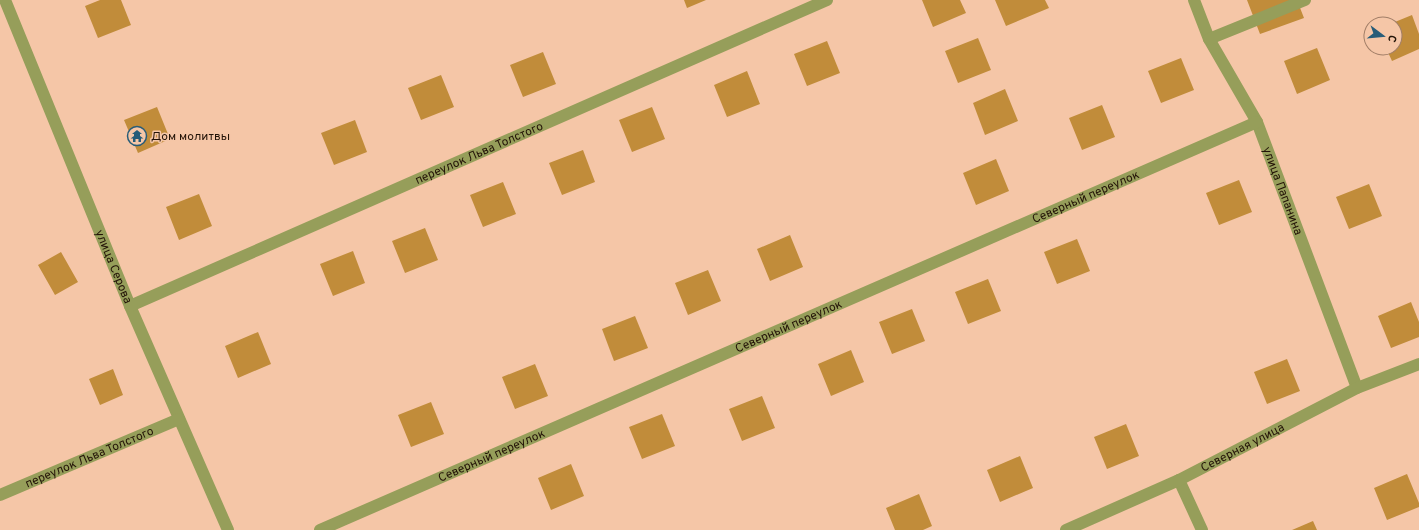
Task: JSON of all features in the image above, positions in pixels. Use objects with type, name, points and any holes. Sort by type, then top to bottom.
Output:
[{"type":"street","name":"улица Серова","points":[[5,0],[130,306],[228,530]]},
{"type":"street","name":"переулок Льва Толстого","points":[[130,306],[827,0]]},
{"type":"street","name":"улица Папанина","points":[[1194,0],[1209,39],[1257,122],[1357,388]]},
{"type":"street","points":[[1209,39],[1305,0]]},
{"type":"street","name":"Северный переулок","points":[[320,530],[1257,122]]},
{"type":"street","name":"Северная улица","points":[[1066,530],[1179,480],[1357,388],[1419,364]]},
{"type":"street","name":"переулок Льва Толстого","points":[[0,495],[179,419]]},
{"type":"street","points":[[1179,480],[1202,530]]},
{"type":"building","points":[[100,0],[121,0],[131,25],[98,38],[85,6]]},
{"type":"building","points":[[684,0],[706,0],[687,8]]},
{"type":"building","points":[[922,0],[960,0],[966,13],[933,27]]},
{"type":"building","points":[[995,0],[1045,0],[1049,8],[1006,26]]},
{"type":"building","points":[[1247,0],[1297,0],[1304,18],[1260,34]]},
{"type":"building","points":[[1412,15],[1419,34],[1419,49],[1392,61],[1390,56],[1403,56],[1403,19]]},
{"type":"building","points":[[978,38],[991,70],[958,83],[945,51]]},
{"type":"building","points":[[827,41],[840,73],[807,86],[794,54]]},
{"type":"building","points":[[1317,48],[1330,80],[1297,94],[1284,61]]},
{"type":"building","points":[[543,52],[556,84],[523,97],[510,65]]},
{"type":"building","points":[[1181,58],[1194,90],[1161,103],[1148,71]]},
{"type":"building","points":[[747,71],[760,104],[727,117],[714,85]]},
{"type":"building","points":[[441,75],[454,107],[421,120],[408,88]]},
{"type":"building","points":[[1005,89],[1018,121],[985,135],[973,103]]},
{"type":"building","points":[[1102,105],[1115,137],[1082,150],[1069,118]]},
{"type":"building","points":[[157,107],[170,139],[138,153],[124,120]]},
{"type":"building","points":[[652,107],[665,139],[632,152],[619,120]]},
{"type":"building","points":[[355,120],[367,152],[334,165],[321,133]]},
{"type":"building","points":[[583,150],[595,182],[562,195],[549,163]]},
{"type":"building","points":[[996,159],[1009,191],[976,205],[963,173]]},
{"type":"building","points":[[1239,180],[1252,212],[1219,225],[1206,193]]},
{"type":"building","points":[[503,182],[516,214],[483,227],[470,195]]},
{"type":"building","points":[[1369,184],[1382,216],[1349,229],[1336,197]]},
{"type":"building","points":[[199,194],[212,226],[179,240],[166,207]]},
{"type":"building","points":[[425,228],[438,260],[405,273],[392,241]]},
{"type":"building","points":[[790,235],[803,267],[770,281],[757,249]]},
{"type":"building","points":[[1077,239],[1090,271],[1057,284],[1044,252]]},
{"type":"building","points":[[353,251],[365,283],[333,296],[320,264]]},
{"type":"building","points":[[61,252],[78,282],[55,295],[38,265]]},
{"type":"building","points":[[708,270],[721,301],[688,315],[675,283]]},
{"type":"building","points":[[988,279],[1001,311],[968,324],[955,292]]},
{"type":"building","points":[[1411,302],[1419,322],[1419,337],[1391,348],[1378,316]]},
{"type":"building","points":[[912,309],[925,341],[892,354],[879,322]]},
{"type":"building","points":[[635,316],[648,348],[614,361],[602,329]]},
{"type":"building","points":[[258,332],[271,364],[238,378],[225,346]]},
{"type":"building","points":[[851,350],[864,382],[831,396],[818,364]]},
{"type":"building","points":[[1287,359],[1300,391],[1267,404],[1254,372]]},
{"type":"building","points":[[535,364],[548,396],[515,409],[502,377]]},
{"type":"building","points":[[113,369],[123,395],[100,405],[89,379]]},
{"type":"building","points":[[762,396],[775,428],[742,441],[729,409]]},
{"type":"building","points":[[431,402],[444,434],[411,447],[398,415]]},
{"type":"building","points":[[662,414],[675,446],[642,459],[629,427]]},
{"type":"building","points":[[1126,424],[1139,456],[1107,469],[1094,437]]},
{"type":"building","points":[[1020,456],[1033,488],[1000,502],[987,470]]},
{"type":"building","points":[[571,464],[584,496],[551,510],[538,478]]},
{"type":"building","points":[[1407,474],[1419,503],[1419,507],[1387,520],[1374,488]]},
{"type":"building","points":[[919,494],[932,526],[923,530],[895,530],[886,508]]},
{"type":"building","points":[[1313,521],[1317,530],[1292,530]]},
{"type":"place","name":"Дом молитвы","points":[[137,136]]}]
